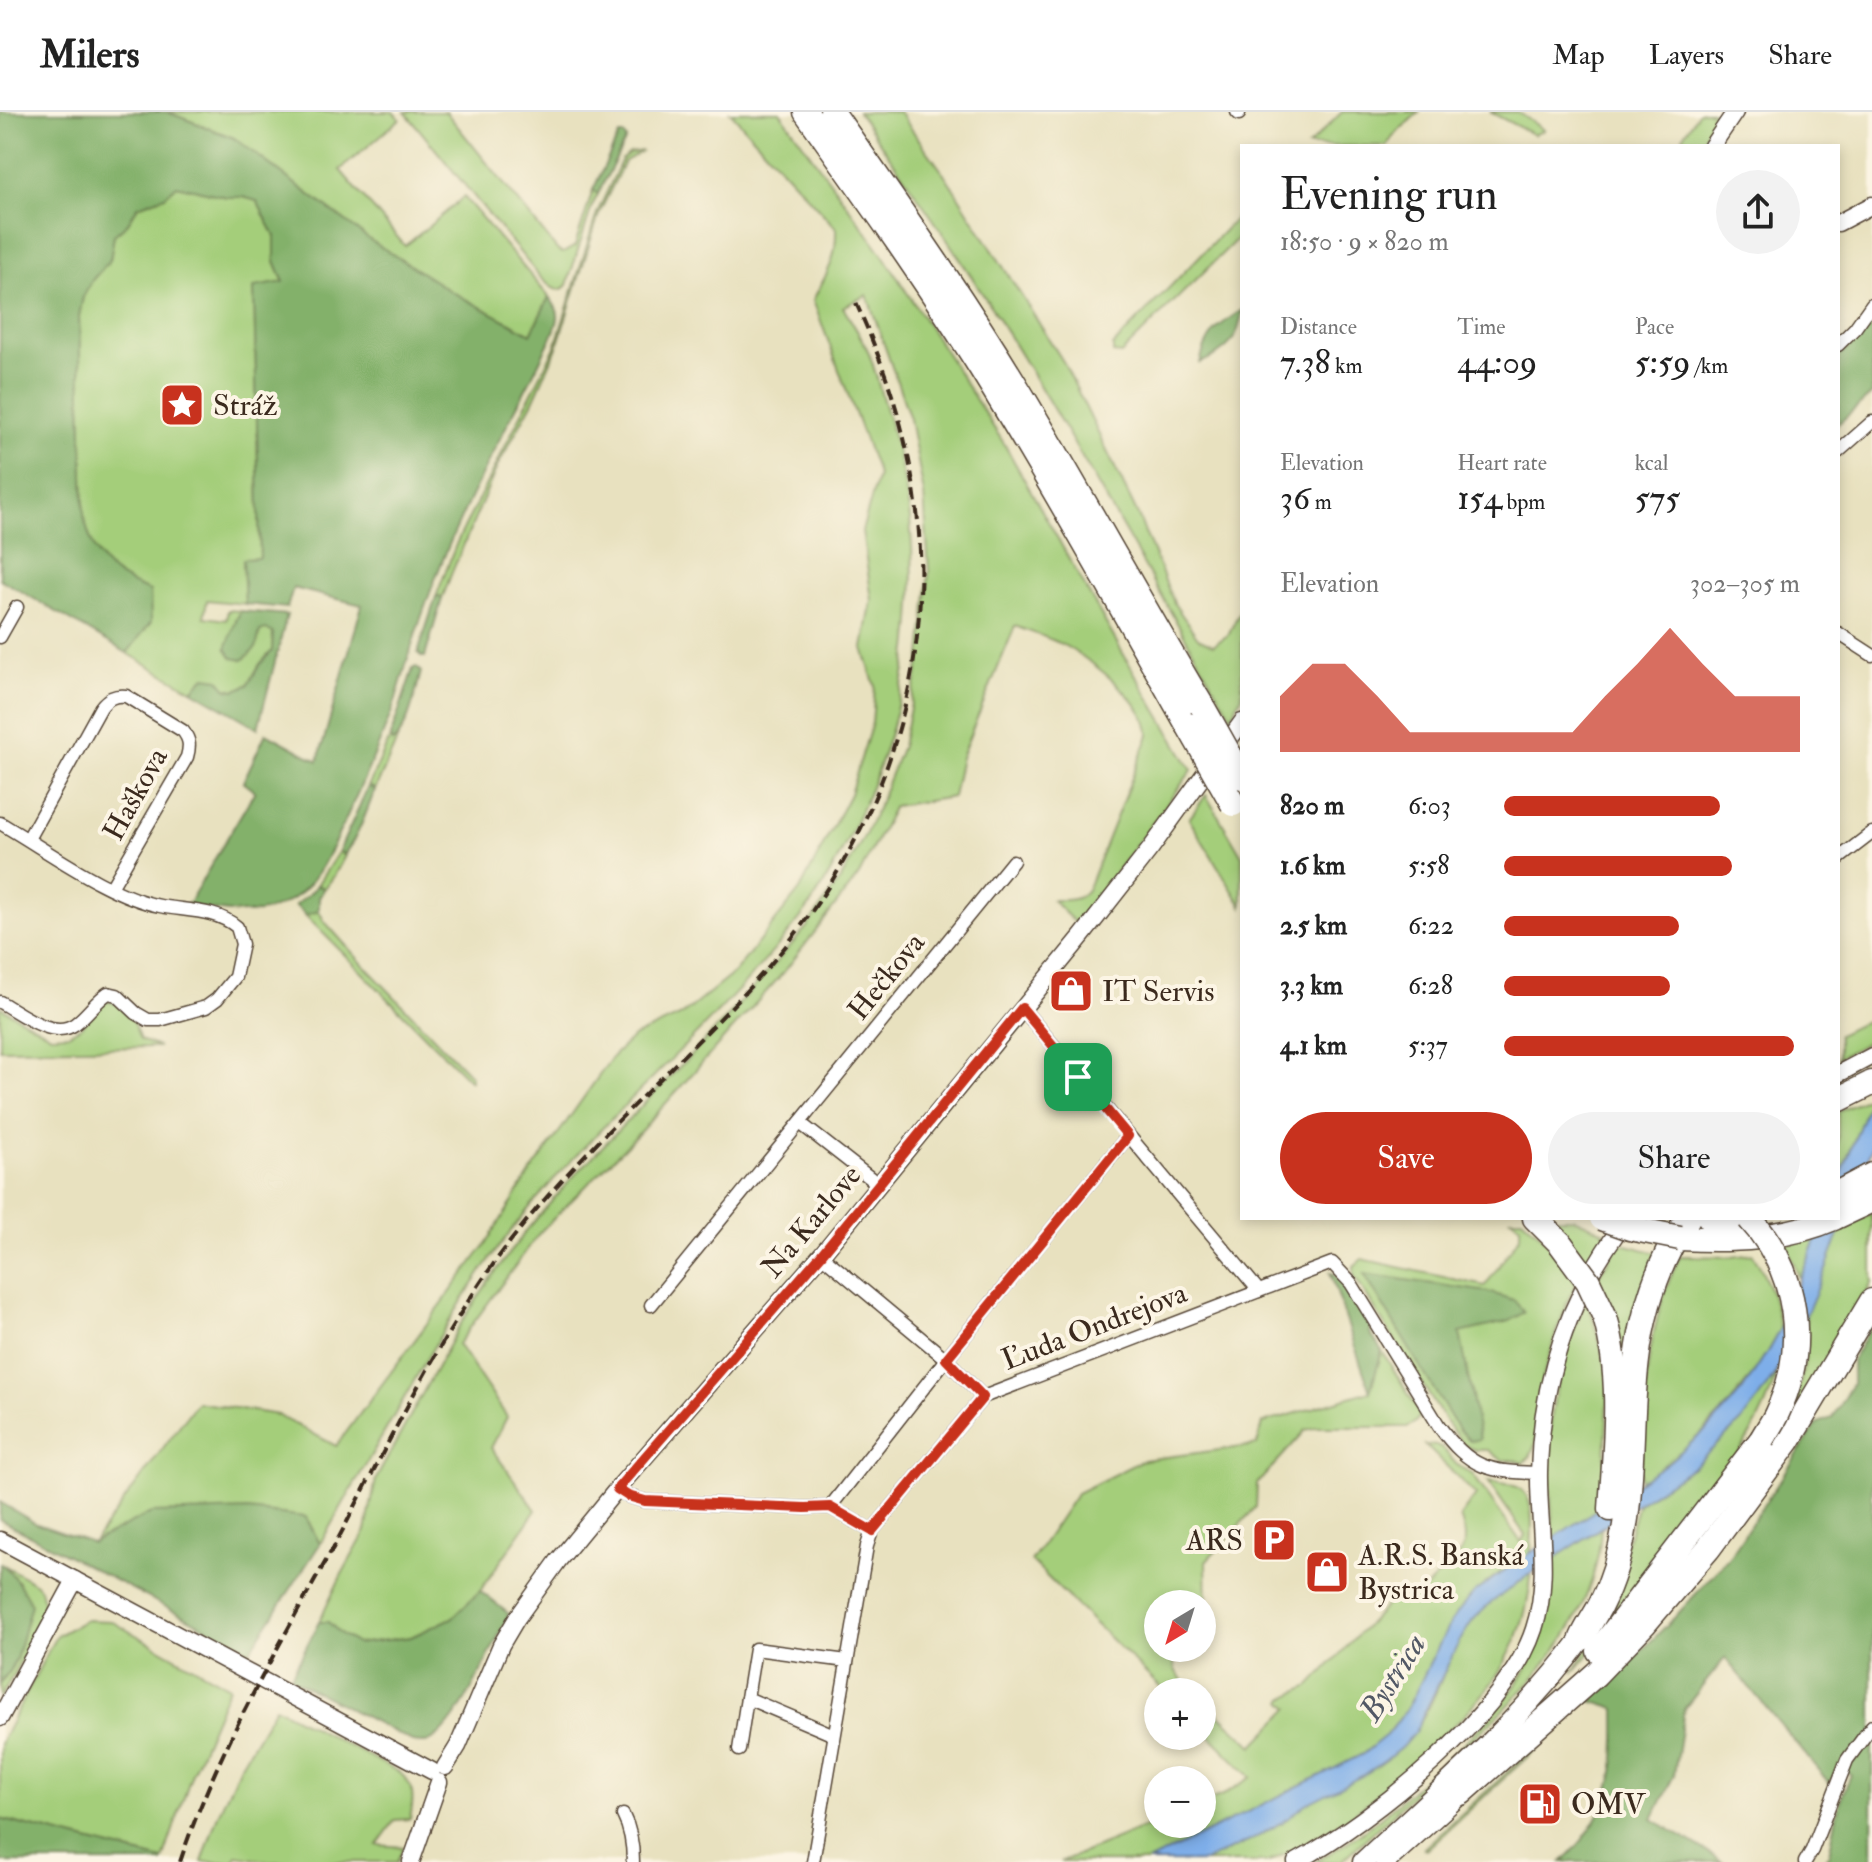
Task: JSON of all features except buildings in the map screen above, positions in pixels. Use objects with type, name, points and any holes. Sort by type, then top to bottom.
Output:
[{"type":"highway","points":[[806,112],[916,268],[1195,715],[1240,774]]},
{"type":"highway","points":[[832,112],[946,276],[1034,415],[1195,715],[1237,812]]},
{"type":"highway","points":[[1840,1099],[1872,1083]]},
{"type":"highway","points":[[1840,1192],[1872,1175]]},
{"type":"highway","points":[[1840,1215],[1872,1200]]},
{"type":"highway","points":[[1537,1220],[1560,1243],[1588,1281],[1605,1317],[1616,1376],[1622,1478]]},
{"type":"highway","points":[[1608,1220],[1653,1233],[1708,1240],[1780,1234],[1828,1220]]},
{"type":"highway","points":[[1585,1630],[1617,1530],[1644,1318],[1667,1253],[1687,1220]]},
{"type":"highway","points":[[1549,1716],[1762,1439],[1778,1412],[1792,1373],[1796,1334],[1794,1307],[1775,1252],[1748,1220]]},
{"type":"highway","points":[[1461,1793],[1596,1674],[1708,1549],[1788,1441],[1872,1301]]},
{"type":"main road","points":[[1363,1862],[1493,1740],[1549,1680],[1585,1630]]},
{"type":"main road","points":[[1385,1862],[1400,1853],[1461,1793]]},
{"type":"street","points":[[1713,144],[1735,112]]},
{"type":"street","points":[[1840,222],[1872,205]]},
{"type":"street","points":[[1840,343],[1872,304]]},
{"type":"street","points":[[1840,450],[1872,422]]},
{"type":"street","points":[[0,637],[17,607]]},
{"type":"street","points":[[1840,634],[1872,655]]},
{"type":"street","name":"Haškova","points":[[28,839],[101,707],[116,696],[126,696],[183,731],[190,747],[111,888]]},
{"type":"street","name":"Na Karlove","points":[[411,1862],[439,1773],[458,1746],[501,1645],[558,1561],[821,1255],[1151,848],[1240,725]]},
{"type":"street","name":"Haškova","points":[[0,823],[111,888],[134,898],[159,906],[220,915],[237,927],[242,944],[235,977],[217,999],[206,1007],[160,1020],[148,1020],[117,995],[108,993],[78,1022],[60,1029],[38,1023],[0,1002]]},
{"type":"street","points":[[1840,857],[1872,833]]},
{"type":"street","name":"Hečkova","points":[[651,1305],[1013,861]]},
{"type":"street","points":[[1022,1008],[1259,1291]]},
{"type":"street","points":[[1840,1073],[1872,1056]]},
{"type":"street","points":[[800,1123],[878,1184]]},
{"type":"street","points":[[830,1507],[1128,1136]]},
{"type":"street","points":[[1296,1862],[1379,1806],[1443,1752],[1493,1699],[1522,1656],[1535,1628],[1543,1575],[1539,1473],[1557,1352],[1581,1290],[1626,1220]]},
{"type":"street","points":[[821,1255],[946,1359],[983,1397]]},
{"type":"street","name":"Ľuda Ondrejova","points":[[813,1862],[872,1531],[983,1397],[1332,1263],[1351,1283],[1439,1426],[1456,1447],[1486,1468],[1508,1473],[1539,1473]]},
{"type":"street","points":[[617,1489],[645,1501],[830,1507],[872,1531]]},
{"type":"street","points":[[0,1540],[439,1773]]},
{"type":"street","points":[[0,1718],[75,1580]]},
{"type":"street","points":[[739,1750],[755,1649],[847,1661]]},
{"type":"street","points":[[747,1698],[834,1735]]},
{"type":"street","points":[[1805,1862],[1847,1760],[1872,1726]]},
{"type":"street","points":[[623,1815],[629,1825],[633,1862]]},
{"type":"green space","points":[[0,112],[167,112],[234,138],[370,240],[452,292],[531,334],[549,297],[558,312],[552,335],[532,378],[448,547],[384,733],[364,780],[316,875],[301,892],[279,906],[241,913],[187,906],[255,791],[243,782],[266,733],[318,761],[362,605],[293,588],[287,608],[245,604],[243,559],[260,558],[254,287],[284,282],[275,261],[275,236],[257,201],[177,185],[165,196],[138,206],[128,223],[114,235],[110,260],[93,279],[83,297],[79,316],[84,515],[87,530],[98,554],[113,572],[150,591],[151,622],[127,653],[0,579]]},
{"type":"green space","points":[[167,112],[393,112],[400,119],[340,170],[405,246],[464,197],[549,297],[531,334],[452,292],[370,240],[234,138]]},
{"type":"green space","points":[[405,112],[446,112],[558,251],[563,253],[575,246],[593,190],[598,194],[567,285],[556,289],[540,277]]},
{"type":"green space","points":[[730,112],[780,112],[883,255],[1003,442],[1192,770],[1075,923],[1052,900],[1077,898],[1088,888],[1149,735],[1147,723],[1118,685],[1090,662],[1061,644],[1015,626],[961,757],[953,797],[894,806],[859,875],[784,972],[639,1133],[540,1232],[458,1344],[507,1417],[491,1448],[536,1510],[480,1591],[452,1618],[411,1637],[357,1644],[328,1622],[319,1622],[366,1531],[376,1479],[458,1328],[526,1231],[572,1178],[725,1020],[807,927],[842,877],[866,833],[902,746],[921,657],[929,571],[924,494],[910,419],[867,295],[843,307],[870,358],[903,477],[912,558],[910,634],[905,671],[887,743],[853,828],[819,892],[771,954],[601,1129],[517,1223],[451,1318],[320,1544],[306,1517],[93,1543],[197,1402],[278,1415],[336,1446],[484,1247],[529,1175],[613,1056],[633,1037],[682,1015],[734,973],[800,890],[850,794],[872,723],[875,686],[863,648],[872,600],[862,531],[878,475],[813,300],[833,258],[836,228]]},
{"type":"green space","points":[[858,112],[899,112],[947,178],[1064,363],[1137,513],[1175,605],[1198,638],[1213,645],[1228,635],[1240,611],[1240,700],[1231,716],[1074,443],[947,239]]},
{"type":"green space","points":[[1342,112],[1419,112],[1388,144],[1310,144]]},
{"type":"green space","points":[[1490,112],[1518,112],[1544,130],[1534,135]]},
{"type":"green space","points":[[1699,112],[1716,112],[1700,144],[1688,144],[1683,136]]},
{"type":"green space","points":[[619,135],[626,139],[598,194],[593,190]]},
{"type":"green space","points":[[642,151],[624,162],[599,214],[556,350],[533,401],[497,467],[442,599],[436,597],[457,542],[555,347],[597,213],[622,159],[630,153]]},
{"type":"green space","points":[[177,185],[257,201],[275,236],[275,261],[284,283],[254,288],[260,559],[243,559],[245,604],[207,600],[204,617],[226,620],[228,610],[241,611],[227,648],[266,628],[273,633],[272,651],[248,685],[236,690],[205,677],[192,690],[127,653],[151,622],[128,583],[110,571],[96,554],[84,515],[79,316],[83,297],[93,279],[110,260],[114,235],[128,223],[138,206],[165,196]]},
{"type":"green space","points":[[1240,214],[1240,236],[1121,354],[1113,353],[1113,346]]},
{"type":"green space","points":[[1240,311],[1240,323],[1230,344],[1200,363],[1214,332]]},
{"type":"green space","points":[[1872,317],[1872,394],[1840,422],[1840,355],[1854,343]]},
{"type":"green space","points":[[436,597],[442,599],[425,657],[422,657],[418,653]]},
{"type":"green space","points":[[241,611],[287,615],[258,728],[192,690],[205,677],[219,679],[227,689],[236,690],[248,685],[272,651],[273,633],[266,629],[260,631],[256,648],[243,660],[233,658],[226,648]]},
{"type":"green space","points":[[416,667],[421,672],[411,710],[403,730],[392,742],[390,738]]},
{"type":"green space","points":[[390,738],[392,742],[398,738],[375,790],[368,787]]},
{"type":"green space","points":[[368,787],[375,790],[357,834],[343,855],[339,851]]},
{"type":"green space","points":[[1206,795],[1240,853],[1240,903],[1189,819]]},
{"type":"green space","points":[[339,851],[346,854],[323,891],[317,885]]},
{"type":"green space","points":[[317,885],[323,891],[319,898],[319,911],[305,915],[295,905]]},
{"type":"green space","points":[[319,911],[324,921],[360,961],[471,1076],[470,1081],[305,915]]},
{"type":"green space","points":[[105,1001],[125,1009],[140,1040],[159,1047],[0,1049],[0,1007],[51,1035],[68,1034],[82,1026]]},
{"type":"green space","points":[[1872,1018],[1872,1040],[1840,1057],[1840,1034]]},
{"type":"green space","points":[[1871,1096],[1840,1177],[1840,1111]]},
{"type":"green space","points":[[1872,1213],[1872,1283],[1760,1468],[1690,1553],[1783,1426],[1793,1406],[1805,1361],[1806,1315],[1840,1228]]},
{"type":"green space","points":[[1513,1220],[1524,1220],[1543,1237],[1578,1280],[1567,1302],[1543,1376],[1535,1445],[1530,1457],[1523,1463],[1502,1460],[1488,1450],[1465,1446],[1448,1425],[1354,1276],[1354,1266],[1362,1259],[1485,1286],[1520,1236],[1520,1226]]},
{"type":"green space","points":[[1550,1220],[1579,1220],[1608,1233],[1587,1262]]},
{"type":"green space","points":[[1818,1237],[1800,1279],[1786,1245]]},
{"type":"green space","points":[[1619,1243],[1657,1253],[1625,1392],[1597,1279]]},
{"type":"green space","points":[[1753,1254],[1770,1290],[1780,1329],[1752,1375],[1720,1414],[1683,1450],[1640,1482],[1648,1366],[1659,1311],[1680,1256],[1732,1257]]},
{"type":"green space","points":[[1330,1272],[1336,1275],[1371,1328],[1370,1333],[1382,1351],[1370,1391]]},
{"type":"green space","points":[[1364,1274],[1488,1292],[1514,1300],[1524,1312],[1510,1321],[1460,1333],[1480,1439],[1471,1441],[1458,1429]]},
{"type":"green space","points":[[1587,1297],[1609,1376],[1603,1506],[1553,1538],[1549,1459],[1552,1415],[1563,1364]]},
{"type":"green space","points":[[1872,1324],[1872,1862],[1823,1862],[1829,1854],[1840,1800],[1851,1775],[1839,1765],[1829,1783],[1725,1658],[1684,1709],[1674,1775],[1653,1819],[1723,1862],[1562,1862],[1597,1818],[1608,1793],[1614,1766],[1616,1709],[1591,1701],[1675,1617],[1730,1556],[1818,1423],[1832,1418],[1852,1384],[1852,1360]]},
{"type":"green space","points":[[1382,1351],[1420,1413],[1418,1418],[1407,1427],[1317,1427],[1306,1430],[1257,1484],[1256,1507],[1206,1561],[1207,1590],[1144,1590],[1144,1662],[1174,1662],[1180,1678],[1151,1678],[1031,1561],[1077,1493],[1143,1460],[1257,1445],[1263,1423],[1370,1391]]},
{"type":"green space","points":[[1777,1372],[1762,1413],[1741,1449],[1573,1673],[1603,1623],[1638,1504],[1693,1467],[1741,1421]]},
{"type":"green space","points":[[1425,1445],[1437,1446],[1445,1451],[1456,1464],[1473,1475],[1521,1542],[1525,1535],[1488,1481],[1522,1490],[1532,1514],[1531,1553],[1483,1586],[1466,1602],[1441,1640],[1410,1702],[1388,1733],[1363,1754],[1216,1828],[1216,1798],[1251,1777],[1216,1742],[1216,1712],[1253,1746],[1290,1708],[1283,1701],[1285,1698],[1310,1686],[1386,1605],[1418,1596],[1460,1554],[1465,1536],[1460,1517],[1476,1495]]},
{"type":"green space","points":[[0,1502],[37,1524],[92,1543],[151,1513],[248,1510],[306,1517],[320,1544],[250,1651],[0,1520]]},
{"type":"green space","points":[[1601,1528],[1598,1556],[1582,1606],[1556,1650],[1540,1670],[1503,1711],[1341,1862],[1314,1862],[1348,1842],[1392,1808],[1503,1703],[1524,1672],[1542,1632],[1553,1559]]},
{"type":"green space","points":[[0,1563],[18,1582],[31,1604],[16,1660],[0,1685]]},
{"type":"green space","points":[[4,1565],[36,1584],[44,1605],[27,1649],[0,1699],[0,1685],[16,1660],[20,1584]]},
{"type":"green space","points":[[1531,1574],[1521,1625],[1506,1661],[1492,1683],[1457,1722],[1392,1782],[1344,1821],[1269,1862],[1203,1862],[1258,1836],[1309,1802],[1392,1756],[1423,1718],[1457,1646],[1474,1619],[1493,1600]]},
{"type":"green space","points":[[480,1591],[509,1614],[462,1706],[438,1736],[426,1743],[414,1742],[290,1678],[319,1622],[328,1622],[357,1644],[411,1637],[452,1618]]},
{"type":"green space","points":[[85,1620],[111,1621],[229,1687],[192,1773],[163,1860],[0,1819],[0,1744],[56,1636]]},
{"type":"green space","points":[[275,1707],[399,1772],[408,1782],[412,1793],[410,1819],[395,1820],[377,1845],[403,1847],[397,1862],[274,1862],[237,1856],[234,1862],[202,1862],[217,1817],[240,1766]]},
{"type":"green space","points":[[1566,1714],[1569,1719],[1427,1849],[1424,1848],[1525,1756]]},
{"type":"green space","points":[[0,1819],[163,1860],[0,1862]]},
{"type":"green space","points":[[1144,1828],[1144,1838],[1196,1838],[1148,1862],[1060,1862]]},
{"type":"water","points":[[1872,1094],[1872,1146],[1826,1269],[1783,1361],[1741,1422],[1693,1467],[1526,1577],[1473,1620],[1415,1732],[1386,1760],[1364,1775],[1306,1804],[1250,1841],[1203,1862],[1148,1862],[1196,1838],[1216,1838],[1216,1828],[1363,1754],[1390,1732],[1408,1707],[1447,1629],[1476,1591],[1666,1464],[1711,1426],[1742,1391],[1780,1329],[1824,1220],[1840,1220],[1840,1178]]},
{"type":"railway","points":[[180,1862],[231,1737],[418,1387],[484,1277],[570,1171],[768,967],[812,911],[849,852],[878,789],[900,724],[914,656],[920,587],[918,517],[896,410],[856,303]]},
{"type":"place","name":"Stráž","points":[[182,405]]},
{"type":"place","name":"IT Servis","points":[[1071,991]]},
{"type":"place","name":"ARS","points":[[1274,1540]]},
{"type":"place","name":"A.R.S. Banská Bystrica","points":[[1327,1572]]},
{"type":"place","name":"OMV","points":[[1540,1804]]},
{"type":"route","points":[[1022,1008],[1078,1077],[1128,1136],[946,1359],[983,1397],[872,1531],[830,1507],[645,1501],[617,1489],[821,1255],[1022,1008]]},
{"type":"water label","name":"Bystrica","points":[[1392,1677]]}]
